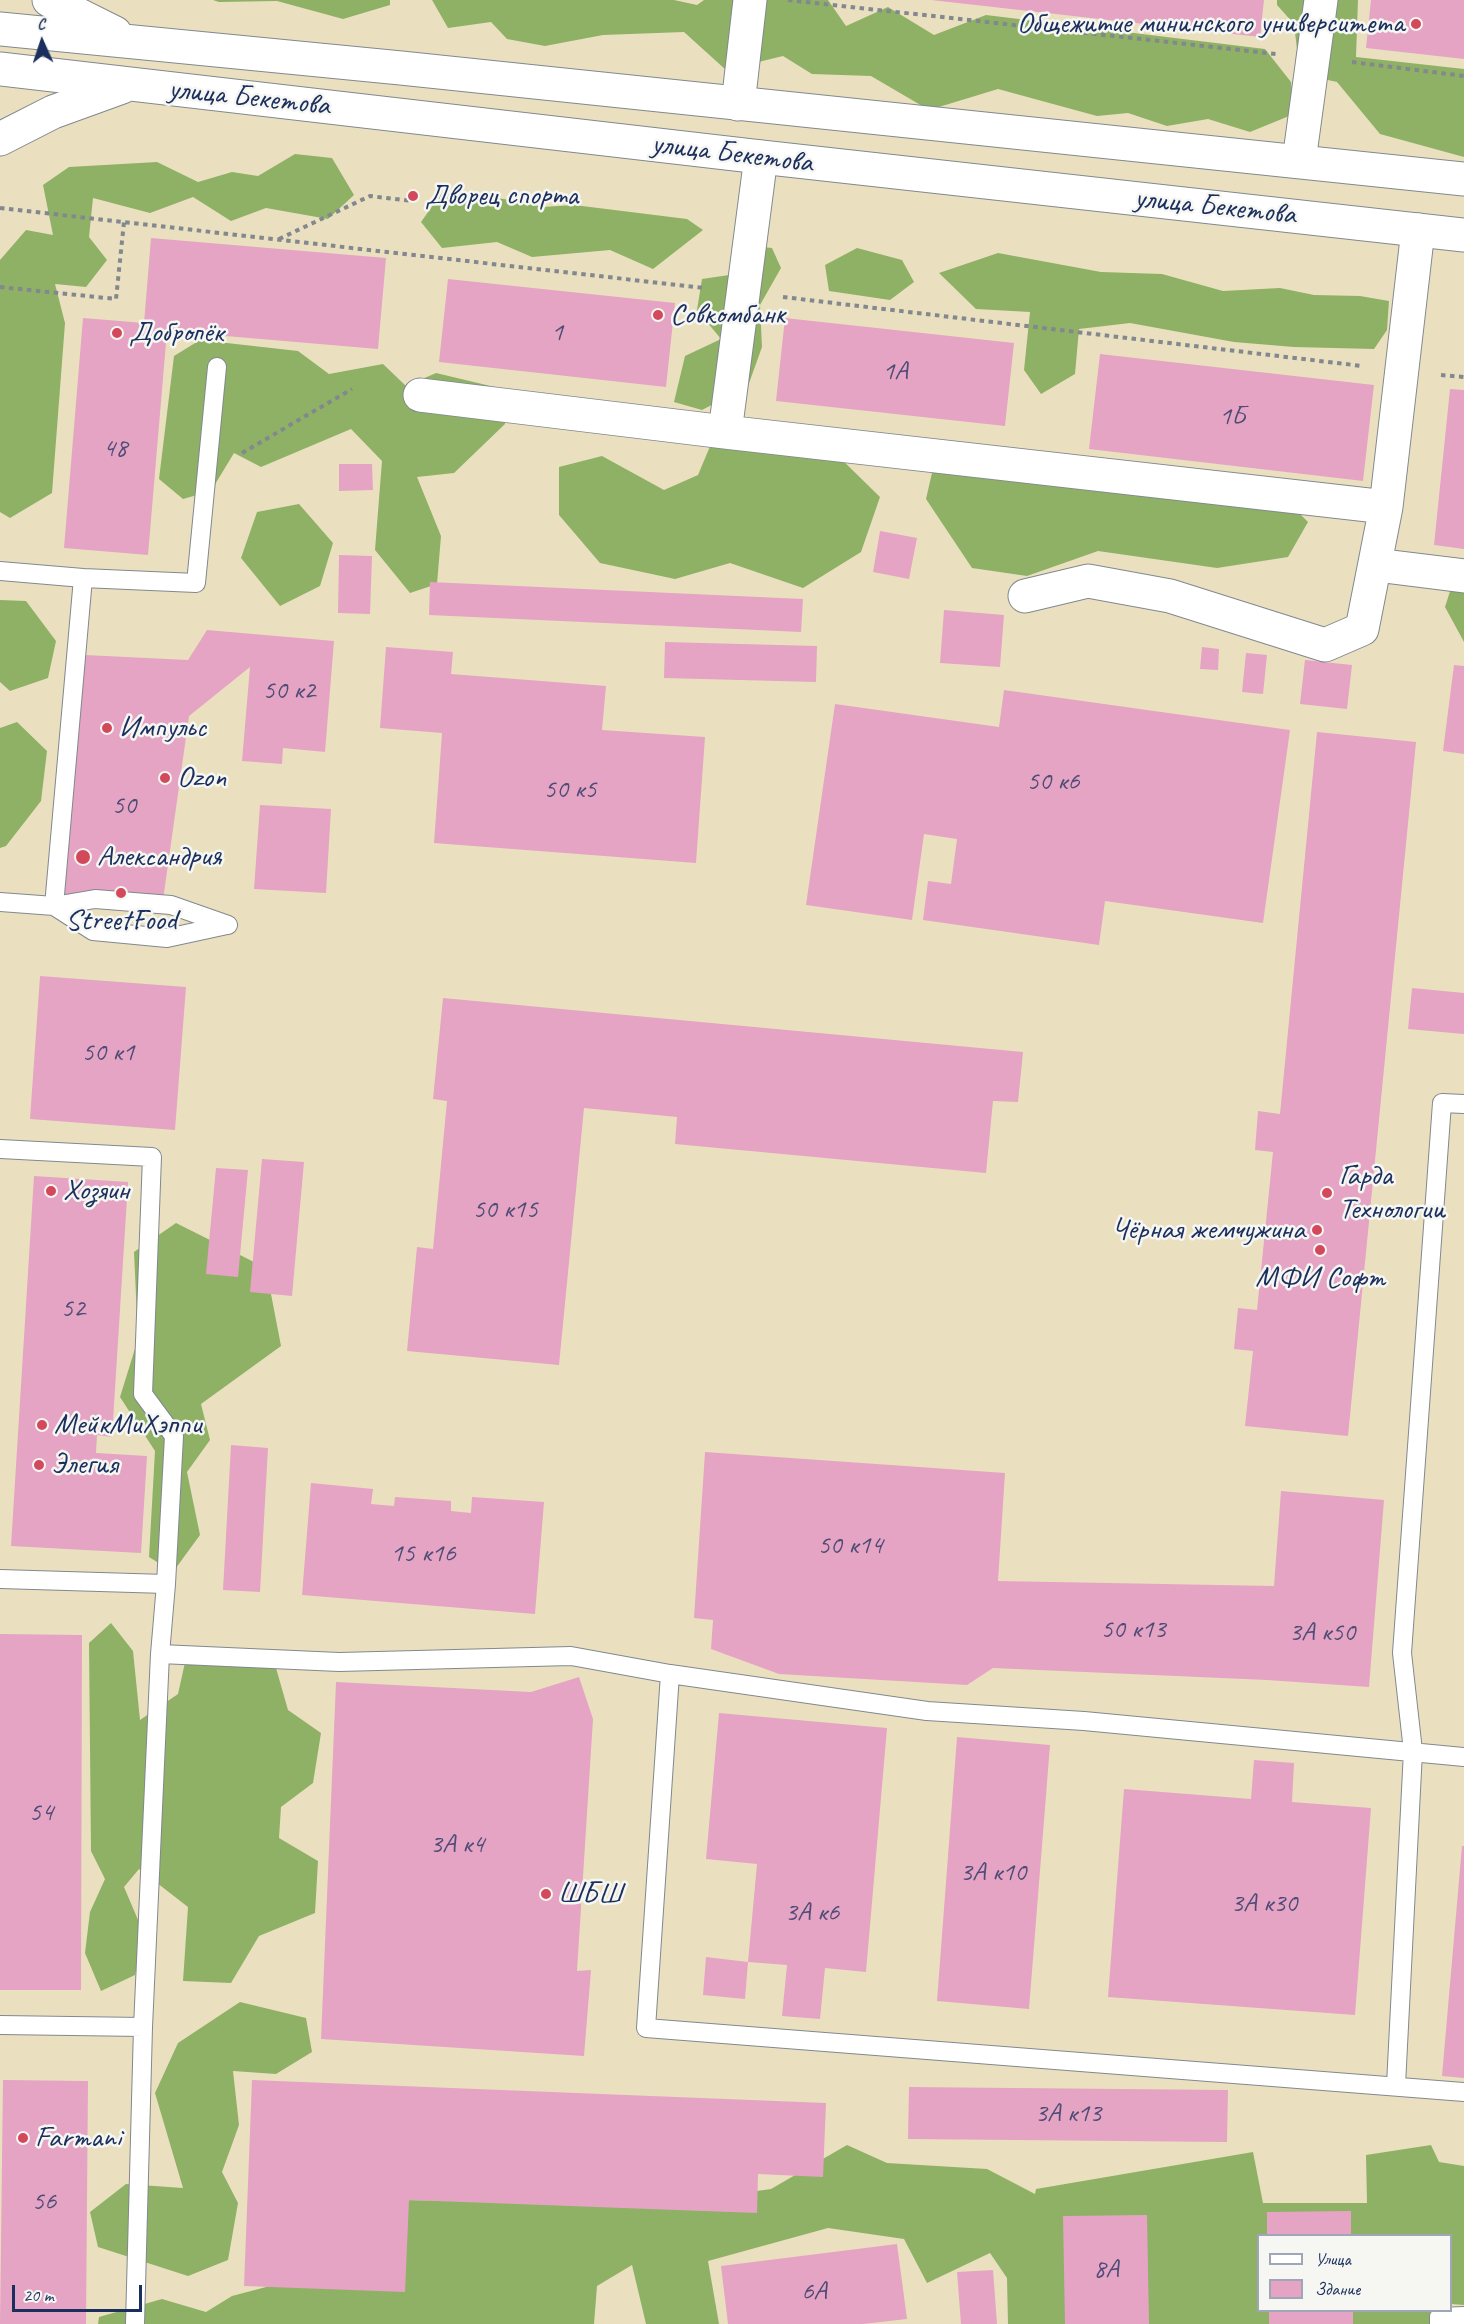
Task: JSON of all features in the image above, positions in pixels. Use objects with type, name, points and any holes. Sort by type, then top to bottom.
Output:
[{"type":"main road","points":[[49,0],[133,42]]},
{"type":"main road","points":[[738,104],[750,0]]},
{"type":"main road","points":[[1299,161],[1321,0]]},
{"type":"main road","name":"улица Бекетова","points":[[0,29],[1464,179]]},
{"type":"main road","name":"улица Бекетова","points":[[0,69],[1464,235]]},
{"type":"main road","points":[[0,139],[53,112],[129,85]]},
{"type":"main road","points":[[725,432],[761,157]]},
{"type":"main road","points":[[1025,596],[1088,581],[1170,596],[1325,645],[1362,629],[1386,507],[1418,230]]},
{"type":"main road","points":[[420,395],[1386,507]]},
{"type":"main road","points":[[1376,565],[1464,576]]},
{"type":"lane","points":[[0,571],[83,578],[196,583],[217,366]]},
{"type":"lane","points":[[54,906],[83,578]]},
{"type":"lane","points":[[0,902],[54,906],[95,899],[171,905],[228,925],[167,938],[93,931],[54,906]]},
{"type":"lane","points":[[1396,2085],[1413,1750],[1402,1653],[1442,1103],[1464,1104]]},
{"type":"lane","points":[[0,1149],[152,1157],[143,1394],[174,1437],[160,1654],[143,2027],[135,2324]]},
{"type":"lane","points":[[0,1579],[166,1584]]},
{"type":"lane","points":[[160,1654],[339,1662],[571,1656],[670,1674],[927,1711],[1084,1721],[1413,1750],[1464,1757]]},
{"type":"lane","points":[[670,1674],[646,2028],[1464,2092]]},
{"type":"lane","points":[[0,2025],[143,2027]]},
{"type":"lane","points":[[1439,2324],[1439,2317],[1464,2316]]},
{"type":"path","points":[[787,0],[1464,76]]},
{"type":"path","points":[[278,239],[370,196],[412,201]]},
{"type":"path","points":[[0,287],[116,299],[124,222]]},
{"type":"path","points":[[207,473],[352,389]]},
{"type":"green space","points":[[213,0],[390,0],[390,5],[343,19],[277,1],[219,2]]},
{"type":"green space","points":[[432,0],[674,0],[697,5],[704,0],[828,0],[846,26],[888,7],[934,35],[986,15],[1265,49],[1291,82],[1294,114],[1250,132],[1208,119],[1167,126],[1128,113],[1097,116],[998,89],[929,110],[871,76],[812,74],[783,56],[726,70],[684,32],[603,35],[545,46],[507,39],[491,22],[448,28]]},
{"type":"green space","points":[[1277,0],[1358,0],[1356,57],[1464,69],[1464,157],[1380,134],[1337,82],[1300,74],[1294,24],[1277,5]]},
{"type":"green space","points":[[295,154],[332,158],[354,195],[328,219],[266,208],[231,221],[193,197],[150,213],[93,198],[89,237],[107,260],[86,287],[55,284],[65,323],[52,493],[10,518],[0,512],[0,260],[26,230],[53,235],[43,185],[69,167],[157,162],[198,182],[232,172],[258,176]]},
{"type":"green space","points":[[443,191],[511,200],[543,207],[574,205],[687,219],[703,230],[653,269],[610,250],[532,257],[497,242],[442,248],[421,222]]},
{"type":"green space","points":[[744,245],[772,248],[781,268],[760,305],[762,347],[748,386],[702,410],[674,402],[685,356],[721,339],[697,310],[702,279],[736,274]]},
{"type":"green space","points":[[857,248],[902,260],[914,282],[890,300],[829,291],[825,265]]},
{"type":"green space","points":[[998,253],[1101,272],[1162,274],[1223,291],[1280,288],[1314,295],[1360,296],[1389,301],[1387,330],[1374,349],[1294,347],[1234,342],[1130,323],[1079,329],[1075,374],[1041,394],[1024,370],[1030,312],[976,309],[939,273]]},
{"type":"green space","points":[[200,340],[298,351],[329,374],[383,364],[406,386],[436,373],[503,389],[505,424],[454,473],[417,477],[441,536],[437,584],[410,593],[375,550],[382,461],[351,429],[261,467],[234,453],[211,491],[183,499],[159,479],[174,356]]},
{"type":"green space","points":[[711,444],[834,452],[880,497],[861,552],[803,588],[730,563],[675,579],[600,563],[559,515],[559,467],[602,456],[664,490],[698,475]]},
{"type":"green space","points":[[937,451],[1267,481],[1308,522],[1288,557],[1217,568],[1098,551],[1027,576],[972,568],[926,499]]},
{"type":"green space","points":[[299,504],[333,543],[320,586],[280,606],[241,558],[257,512]]},
{"type":"green space","points":[[1459,563],[1464,563],[1464,642],[1445,607]]},
{"type":"green space","points":[[0,600],[26,601],[56,641],[48,678],[10,691],[0,682]]},
{"type":"green space","points":[[17,722],[47,751],[41,801],[6,846],[0,848],[0,728]]},
{"type":"green space","points":[[176,1223],[266,1268],[281,1346],[201,1404],[210,1440],[187,1472],[200,1535],[173,1572],[149,1557],[155,1451],[120,1397],[138,1339],[134,1252]]},
{"type":"green space","points":[[111,1623],[133,1651],[140,1720],[178,1694],[188,1649],[274,1661],[288,1710],[321,1733],[313,1783],[281,1807],[279,1838],[318,1861],[315,1913],[259,1936],[231,1983],[183,1981],[188,1907],[139,1869],[124,1887],[144,1934],[135,1975],[101,1991],[85,1953],[90,1912],[105,1879],[91,1851],[89,1643]]},
{"type":"green space","points":[[240,2002],[306,2018],[312,2052],[276,2074],[233,2071],[239,2125],[222,2172],[238,2203],[228,2260],[188,2276],[98,2247],[90,2212],[126,2184],[183,2188],[155,2093],[178,2043]]},
{"type":"green space","points":[[847,2145],[887,2163],[987,2169],[1035,2194],[1036,2189],[1253,2152],[1263,2203],[1367,2203],[1366,2155],[1431,2145],[1439,2162],[1464,2166],[1464,2305],[1452,2304],[1452,2234],[1257,2234],[1257,2312],[1430,2312],[1430,2324],[1008,2324],[1007,2278],[990,2253],[927,2283],[904,2239],[828,2228],[708,2261],[719,2324],[646,2324],[632,2265],[597,2286],[594,2324],[98,2324],[99,2317],[162,2299],[206,2312],[232,2296],[304,2277],[395,2200],[672,2203],[771,2189]]},
{"type":"building","points":[[931,0],[1264,0],[1260,37]]},
{"type":"building","name":"Общежитие мининского университета","points":[[1371,0],[1464,0],[1464,59],[1366,48]]},
{"type":"building","points":[[151,238],[386,258],[378,349],[167,331],[148,555],[64,548],[83,318],[144,323]]},
{"type":"building","points":[[448,279],[675,303],[666,387],[439,362]]},
{"type":"building","points":[[785,318],[1014,343],[1005,426],[776,401]]},
{"type":"building","points":[[1100,354],[1374,385],[1363,481],[1089,449]]},
{"type":"building","points":[[1450,389],[1464,390],[1464,549],[1434,545]]},
{"type":"building","points":[[339,464],[372,464],[373,490],[339,491]]},
{"type":"building","points":[[880,531],[917,538],[909,579],[873,572]]},
{"type":"building","points":[[339,555],[372,556],[370,614],[338,613]]},
{"type":"building","points":[[430,582],[803,599],[801,632],[429,615]]},
{"type":"building","points":[[944,610],[1004,615],[1000,667],[940,663]]},
{"type":"building","points":[[207,630],[334,641],[325,752],[283,748],[282,764],[242,761],[250,667],[189,716],[163,900],[63,897],[85,655],[188,660]]},
{"type":"building","points":[[665,642],[817,646],[816,682],[664,678]]},
{"type":"building","points":[[386,647],[453,652],[451,674],[606,686],[602,730],[705,737],[696,863],[434,843],[442,733],[380,728]]},
{"type":"building","points":[[1202,647],[1219,649],[1218,670],[1200,669]]},
{"type":"building","points":[[1246,653],[1267,655],[1263,694],[1242,692]]},
{"type":"building","points":[[1305,660],[1352,665],[1347,709],[1300,704]]},
{"type":"building","points":[[1454,665],[1464,666],[1464,754],[1443,751]]},
{"type":"building","points":[[1004,690],[1290,730],[1263,923],[1105,901],[1099,945],[923,920],[928,881],[951,884],[957,839],[924,834],[912,920],[806,905],[835,704],[999,727]]},
{"type":"building","points":[[1317,732],[1416,742],[1348,1436],[1245,1426],[1253,1351],[1234,1349],[1238,1308],[1257,1310],[1273,1152],[1255,1150],[1258,1111],[1280,1114]]},
{"type":"building","points":[[260,805],[331,809],[326,893],[254,889]]},
{"type":"building","points":[[40,976],[186,987],[175,1130],[30,1119]]},
{"type":"building","points":[[1412,988],[1464,993],[1464,1034],[1408,1029]]},
{"type":"building","points":[[443,998],[1023,1052],[1018,1102],[993,1101],[986,1173],[675,1144],[677,1117],[584,1108],[559,1365],[407,1351],[417,1247],[433,1249],[447,1101],[433,1099]]},
{"type":"building","points":[[262,1159],[304,1162],[292,1296],[250,1292]]},
{"type":"building","points":[[216,1168],[248,1170],[238,1277],[206,1274]]},
{"type":"building","points":[[34,1176],[128,1182],[112,1437],[97,1435],[96,1453],[147,1456],[141,1553],[11,1546]]},
{"type":"building","points":[[231,1445],[268,1448],[260,1592],[223,1590]]},
{"type":"building","points":[[705,1452],[1005,1473],[998,1581],[1274,1586],[1281,1491],[1384,1500],[1369,1687],[1267,1680],[993,1668],[967,1685],[779,1674],[711,1649],[713,1620],[694,1618]]},
{"type":"building","points":[[311,1483],[373,1489],[371,1504],[394,1506],[395,1497],[451,1501],[451,1511],[471,1513],[472,1497],[544,1502],[535,1614],[302,1595]]},
{"type":"building","points":[[0,1634],[82,1635],[81,1990],[0,1990]]},
{"type":"building","points":[[579,1677],[593,1719],[577,1971],[591,1970],[584,2056],[321,2039],[336,1682],[531,1692]]},
{"type":"building","points":[[719,1713],[887,1728],[866,1972],[825,1968],[820,2019],[782,2016],[787,1965],[748,1962],[757,1864],[706,1859]]},
{"type":"building","points":[[957,1737],[1050,1745],[1029,2009],[937,2001]]},
{"type":"building","points":[[1254,1760],[1294,1763],[1292,1802],[1371,1808],[1355,2015],[1108,1997],[1124,1789],[1251,1799]]},
{"type":"building","points":[[1462,1846],[1464,1846],[1464,2078],[1442,2076]]},
{"type":"building","points":[[706,1957],[748,1962],[745,1999],[703,1995]]},
{"type":"building","points":[[3,2080],[88,2081],[86,2324],[0,2324]]},
{"type":"building","points":[[252,2080],[826,2103],[823,2177],[758,2174],[757,2213],[409,2200],[405,2292],[244,2286]]},
{"type":"building","points":[[909,2087],[1228,2090],[1227,2142],[908,2139]]},
{"type":"building","points":[[1351,2211],[1351,2234],[1267,2234],[1267,2212]]},
{"type":"building","points":[[1147,2215],[1149,2324],[1065,2324],[1063,2216]]},
{"type":"building","points":[[897,2244],[907,2319],[863,2324],[728,2324],[721,2266]]},
{"type":"building","points":[[993,2270],[997,2324],[961,2324],[957,2272]]},
{"type":"building","points":[[1269,2312],[1353,2312],[1353,2324],[1269,2324]]},
{"type":"place","name":"Общежитие мининского университета","points":[[1416,24]]},
{"type":"place","name":"Дворец спорта","points":[[413,196]]},
{"type":"place","name":"Совкомбанк","points":[[658,315]]},
{"type":"place","name":"Добропёк","points":[[117,333]]},
{"type":"place","name":"Импульс","points":[[107,728]]},
{"type":"place","name":"Ozon","points":[[165,778]]},
{"type":"place","name":"Александрия","points":[[83,857]]},
{"type":"place","name":"StreetFood","points":[[121,893]]},
{"type":"place","name":"Хозяин","points":[[51,1191]]},
{"type":"place","name":"Гарда Технологии","points":[[1327,1193]]},
{"type":"place","name":"Чёрная жемчужина","points":[[1317,1230]]},
{"type":"place","name":"МФИ Софт","points":[[1320,1250]]},
{"type":"place","name":"МейкМиХэппи","points":[[42,1425]]},
{"type":"place","name":"Элегия","points":[[39,1465]]},
{"type":"place","name":"ШБШ","points":[[546,1894]]},
{"type":"place","name":"Farmani","points":[[23,2138]]}]
